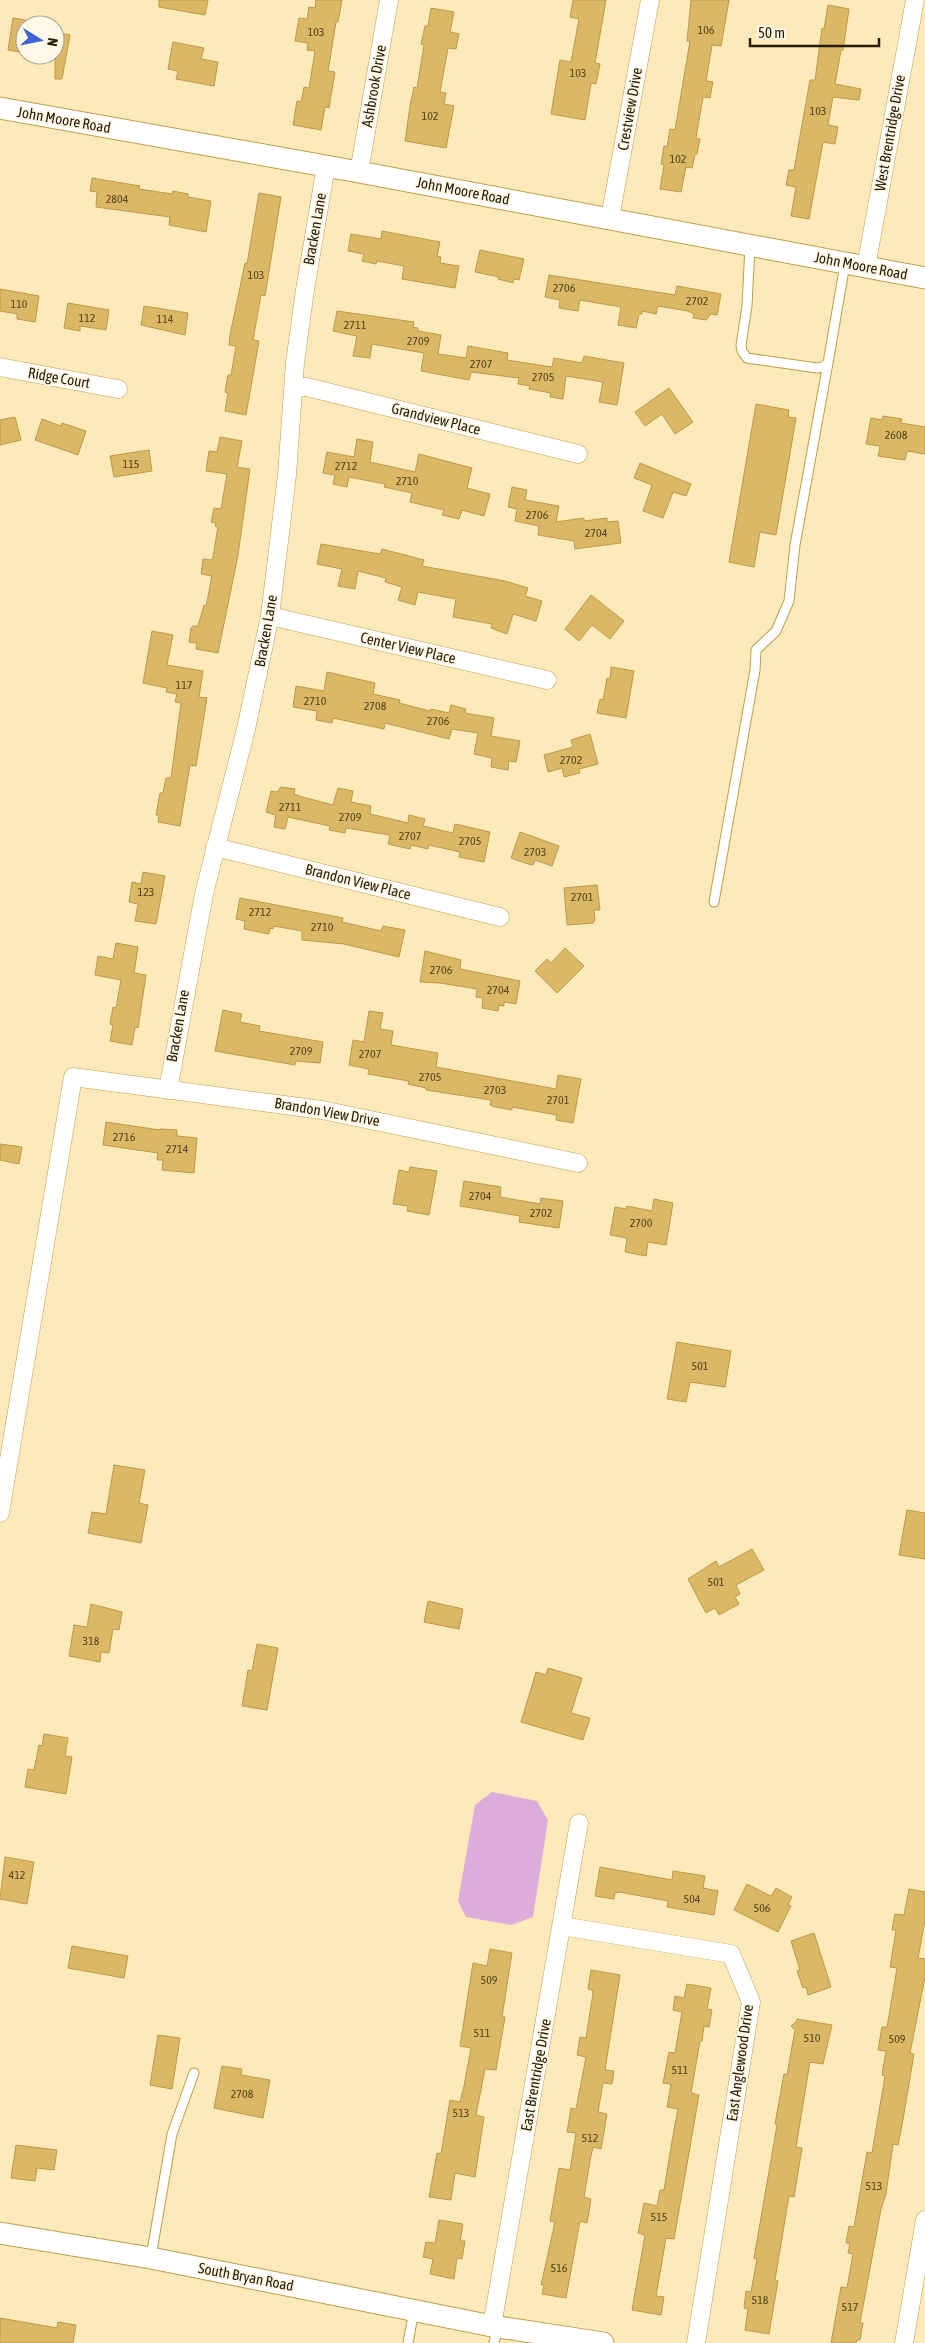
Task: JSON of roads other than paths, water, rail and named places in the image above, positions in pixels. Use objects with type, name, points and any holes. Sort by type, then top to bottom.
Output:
[{"type":"street","name":"Ashbrook Drive","points":[[359,172],[389,0]]},
{"type":"street","name":"Crestview Drive","points":[[610,218],[650,0]]},
{"type":"street","name":"West Brentridge Drive","points":[[866,267],[914,0]]},
{"type":"street","name":"John Moore Road","points":[[0,108],[610,218],[925,278]]},
{"type":"street","name":"Bracken Lane","points":[[168,1090],[192,953],[215,847],[246,729],[270,616],[287,475],[294,387],[305,290],[326,166]]},
{"type":"street","name":"Ridge Court","points":[[0,367],[118,388]]},
{"type":"street","name":"Grandview Place","points":[[294,387],[307,387],[578,454]]},
{"type":"street","name":"Center View Place","points":[[270,616],[547,680]]},
{"type":"street","name":"Brandon View Place","points":[[215,847],[500,917]]},
{"type":"street","name":"Brandon View Drive","points":[[0,1513],[73,1078],[271,1102],[347,1114],[578,1163]]},
{"type":"street","name":"East Brentridge Drive","points":[[495,2332],[579,1823]]},
{"type":"street","name":"East Anglewood Drive","points":[[562,1926],[731,1954],[751,2002],[696,2343]]},
{"type":"street","points":[[904,2343],[925,2220]]},
{"type":"street","name":"South Bryan Road","points":[[0,2233],[151,2258],[414,2310],[495,2332],[603,2343]]},
{"type":"lane","points":[[750,245],[747,306],[741,345],[742,351],[748,358],[817,368],[823,367],[828,363]]},
{"type":"lane","points":[[714,902],[755,670],[756,650],[776,631],[789,601],[798,528],[845,263]]},
{"type":"lane","points":[[151,2258],[172,2134],[194,2073]]},
{"type":"lane","points":[[408,2343],[414,2310]]}]
